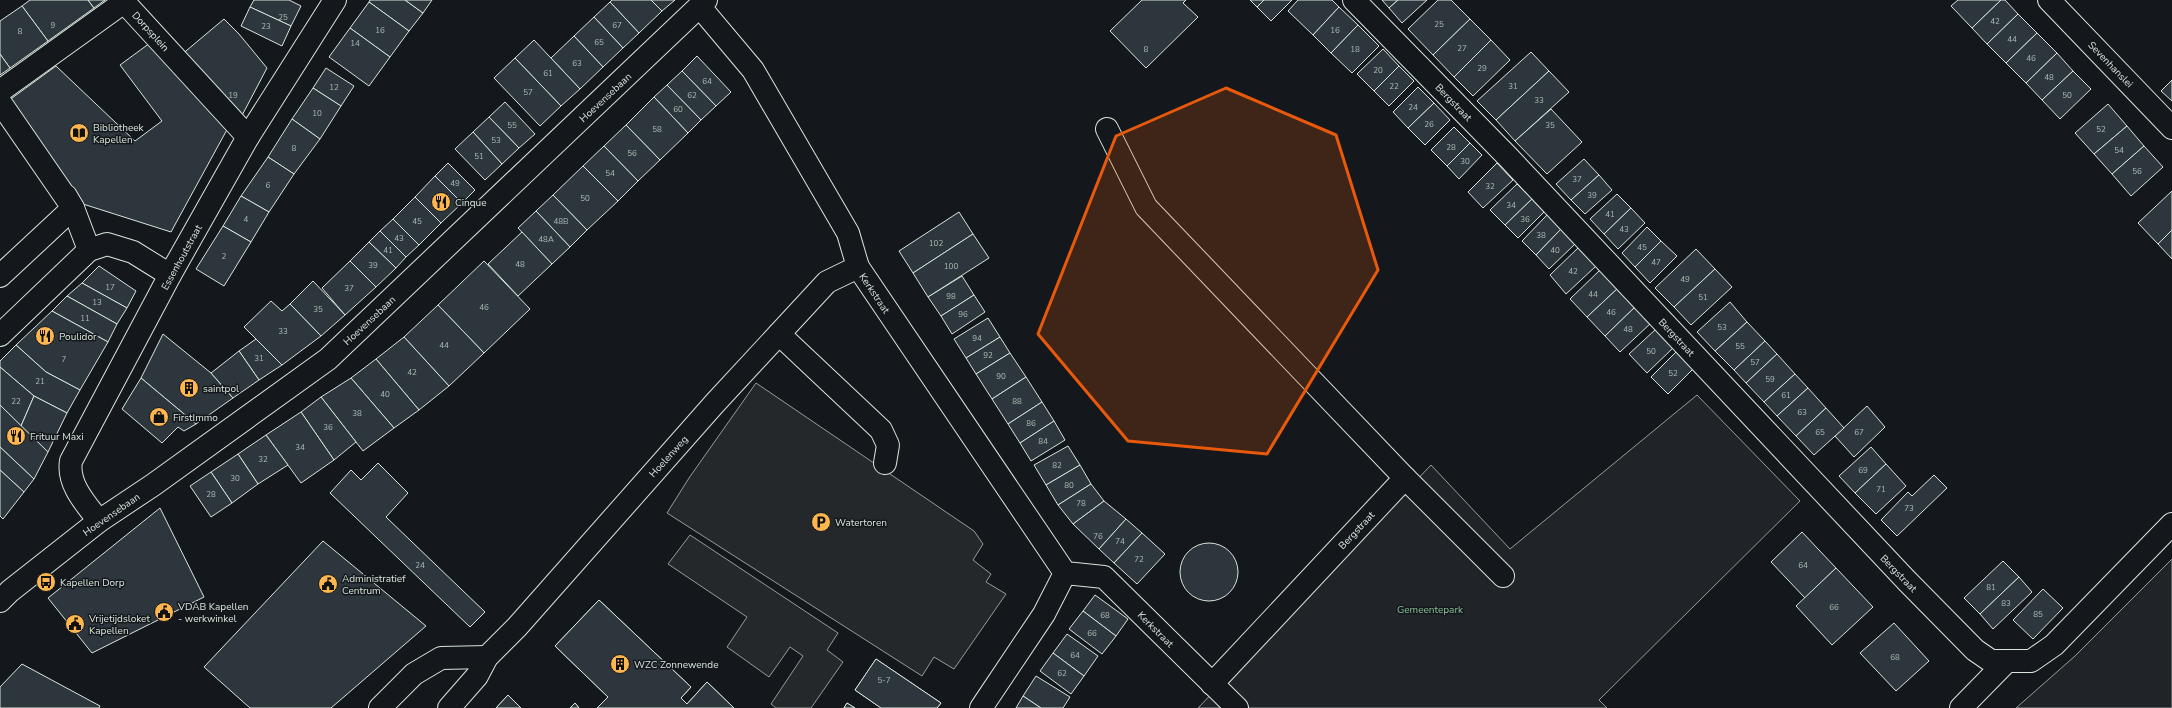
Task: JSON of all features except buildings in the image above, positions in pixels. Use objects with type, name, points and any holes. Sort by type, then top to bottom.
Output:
[{"type":"street","name":"Essenhoutstraat","points":[[99,521],[83,502],[69,472],[71,461],[170,275],[248,137],[335,0]]},
{"type":"street","name":"Bergstraat","points":[[1354,0],[1508,157],[1907,582],[1975,650],[1991,661],[2031,661],[2054,645],[2172,524]]},
{"type":"street","name":"Sevenhanslei","points":[[2049,0],[2172,128]]},
{"type":"street","name":"Dorpsplein","points":[[0,91],[124,2],[248,137]]},
{"type":"street","name":"Kerkstraat","points":[[703,3],[753,70],[848,233],[858,267],[1065,573],[1104,577],[1237,708]]},
{"type":"street","name":"Hoevensebaan","points":[[0,601],[10,591],[99,521],[160,481],[328,359],[703,3]]},
{"type":"street","points":[[0,102],[73,208],[89,250]]},
{"type":"street","points":[[1107,129],[1146,207],[1406,478],[1503,576]]},
{"type":"street","points":[[0,276],[73,208]]},
{"type":"street","points":[[0,335],[89,250],[107,244],[133,252],[170,275]]},
{"type":"street","name":"Hoelenweg","points":[[449,708],[477,676],[487,657],[516,627],[779,334],[828,282],[858,267]]},
{"type":"street","points":[[779,334],[881,430],[888,445],[885,463]]},
{"type":"street","name":"Bergstraat","points":[[1212,684],[1406,478]]},
{"type":"street","points":[[981,708],[1044,614],[1065,573]]},
{"type":"street","points":[[380,708],[414,674],[441,658],[487,657]]},
{"type":"street","points":[[1961,708],[2006,662]]},
{"type":"highlighted area","points":[[1226,88],[1336,135],[1378,270],[1267,454],[1128,441],[1038,334],[1116,136]]},
{"type":"green space","name":"Gemeentepark","points":[[1697,395],[1800,501],[1599,700],[1607,708],[1198,708],[1431,465],[1510,549]]},
{"type":"green space","points":[[2172,559],[2172,708],[2016,708],[2075,656]]},
{"type":"shaded area","name":"Watertoren","points":[[756,383],[974,531],[983,544],[973,560],[991,574],[986,582],[1006,594],[954,669],[934,657],[922,676],[667,513],[689,478]]},
{"type":"shaded area","points":[[690,535],[838,633],[827,650],[843,662],[811,708],[776,708],[771,704],[803,656],[790,647],[769,677],[727,647],[747,617],[668,564]]},
{"type":"place","name":"Bibliotheek Kapellen","points":[[79,133]]},
{"type":"place","name":"Cinque","points":[[441,202]]},
{"type":"place","name":"Poulidor","points":[[45,336]]},
{"type":"place","name":"saintpol","points":[[189,388]]},
{"type":"place","name":"FirstImmo","points":[[159,417]]},
{"type":"place","name":"Frituur Maxi","points":[[16,436]]},
{"type":"place","name":"Watertoren","points":[[821,522]]},
{"type":"place","name":"Kapellen Dorp","points":[[46,582]]},
{"type":"place","name":"Administratief Centrum","points":[[328,584]]},
{"type":"place","name":"VDAB Kapellen - werkwinkel","points":[[164,612]]},
{"type":"place","name":"Vrijetijdsloket Kapellen","points":[[75,624]]},
{"type":"place","name":"WZC Zonnewende","points":[[620,664]]}]
